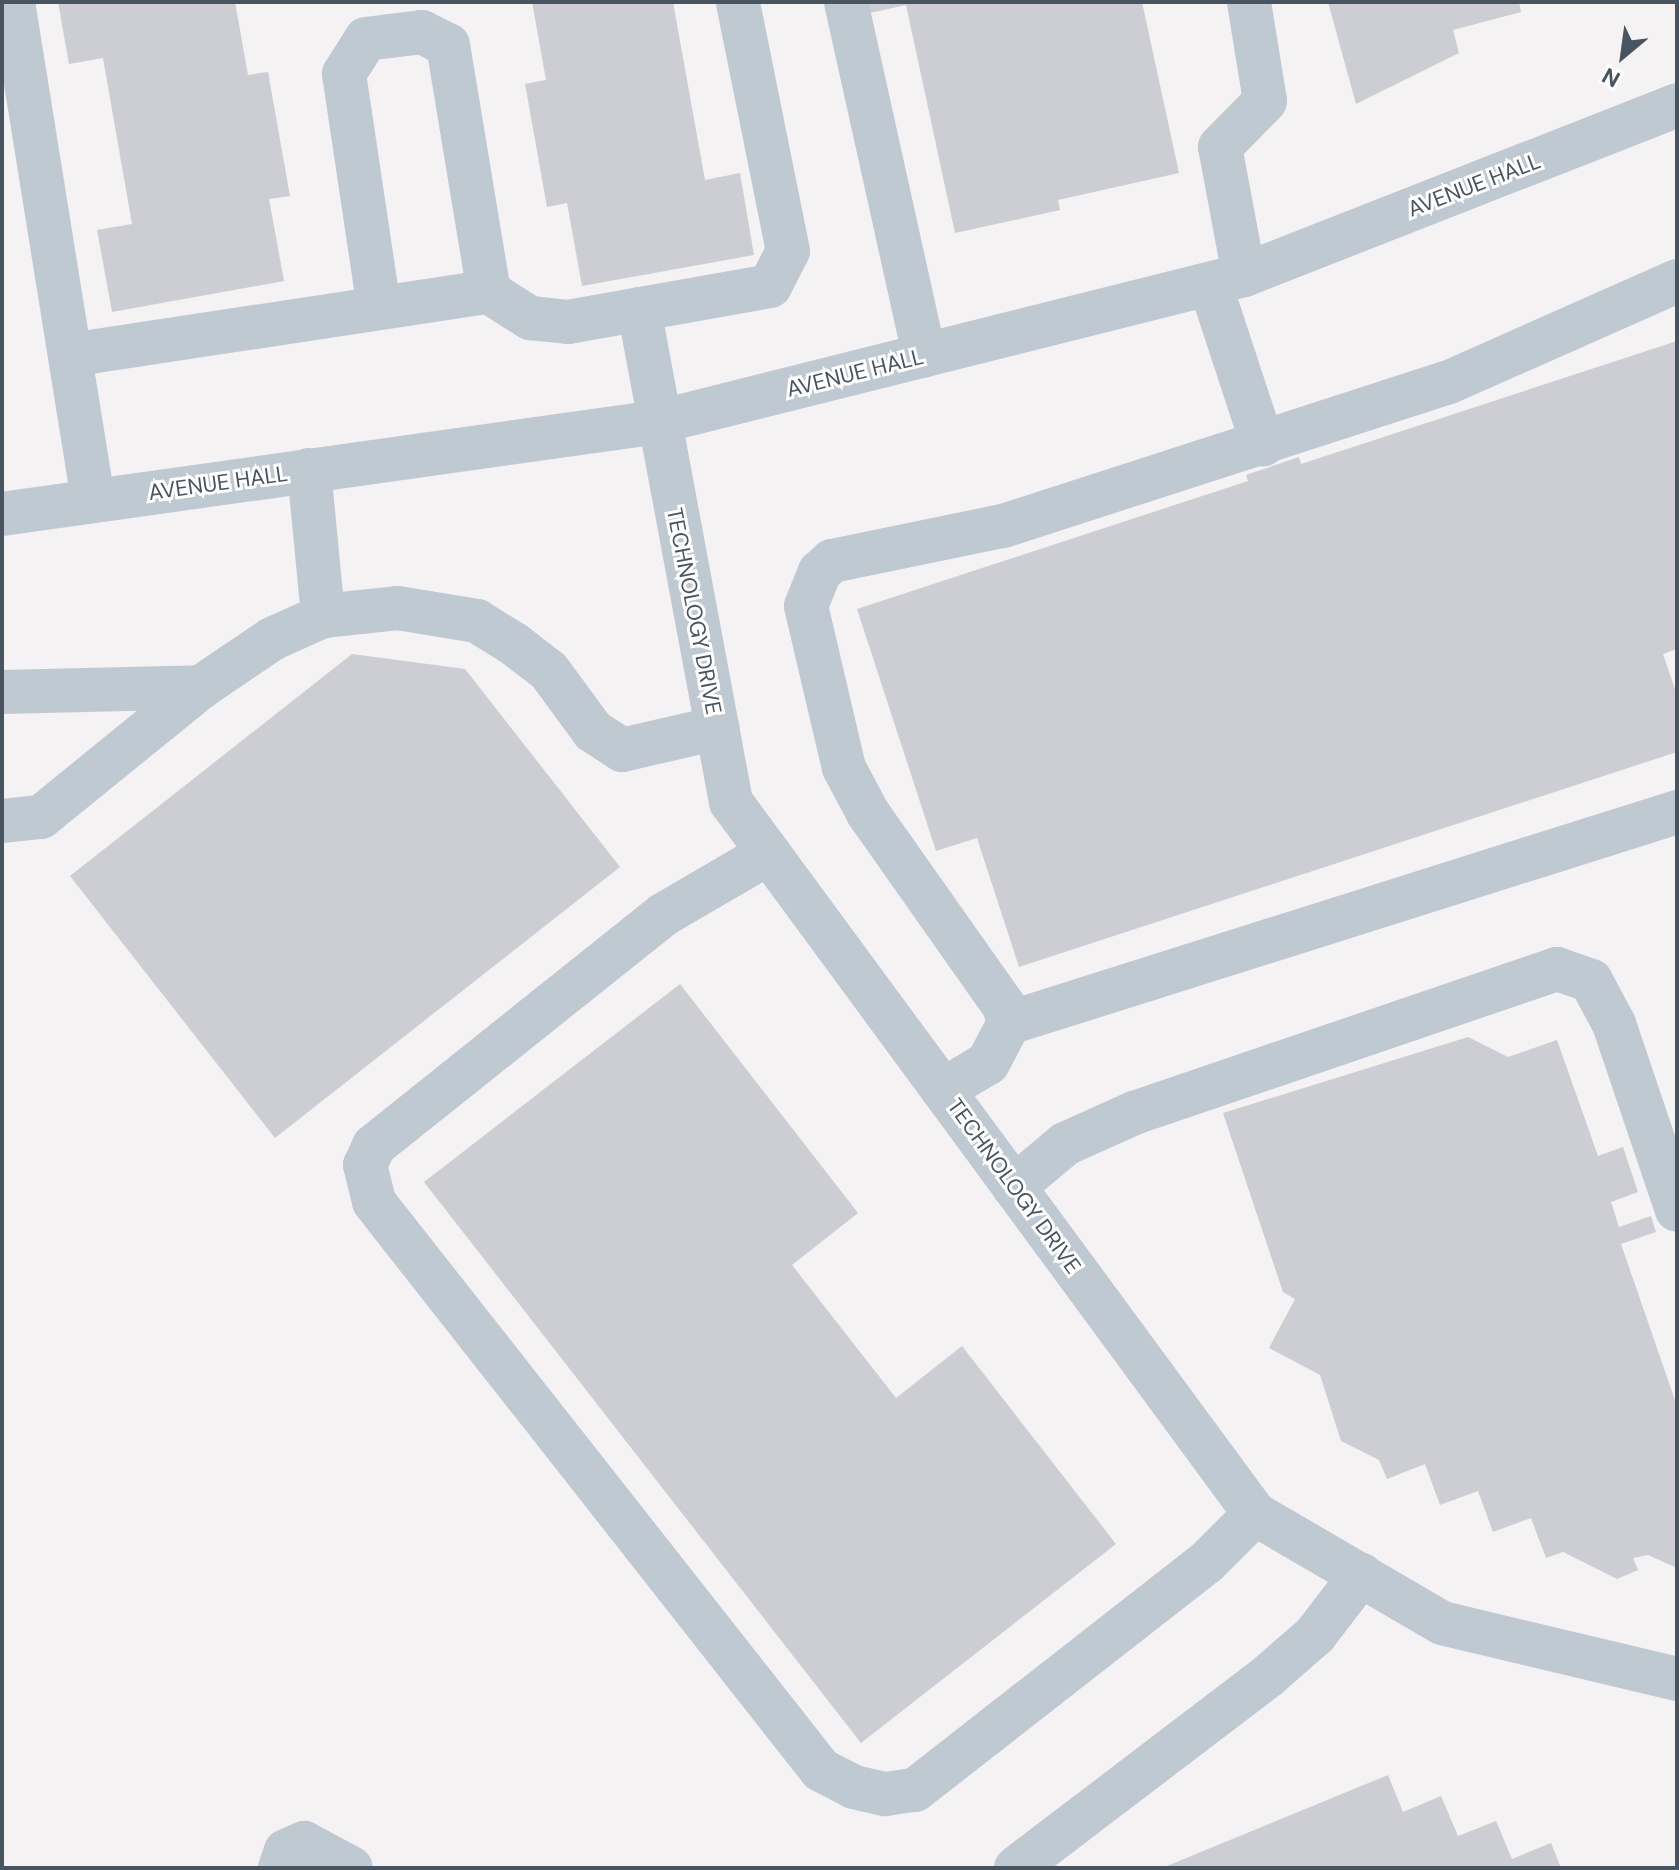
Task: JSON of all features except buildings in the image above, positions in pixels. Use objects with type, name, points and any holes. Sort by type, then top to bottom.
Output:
[{"type":"street","points":[[13,2],[93,500]]},
{"type":"street","points":[[70,355],[489,292],[530,318],[549,322],[770,286],[787,264],[738,2]]},
{"type":"street","points":[[846,2],[924,355]]},
{"type":"street","points":[[1249,2],[1265,101],[1220,147],[1227,280],[1263,445]]},
{"type":"street","points":[[379,308],[344,74],[366,39],[422,32],[448,45],[489,292]]},
{"type":"street","name":"AVENUE HALL","points":[[2,514],[658,422],[1227,280],[1677,105]]},
{"type":"street","points":[[943,1090],[988,1063],[1009,1023],[1004,1006],[868,813],[844,768],[810,638],[810,590],[832,561],[1003,526],[1263,445],[1447,383],[1677,281]]},
{"type":"street","name":"TECHNOLOGY DRIVE","points":[[639,309],[731,802],[1255,1514],[1442,1623],[1677,1679]]},
{"type":"street","points":[[309,470],[323,616]]},
{"type":"street","points":[[2,821],[41,817],[201,687],[272,639],[323,616],[398,608],[477,621],[549,671],[593,731],[622,750],[717,728]]},
{"type":"street","points":[[2,692],[201,687]]},
{"type":"street","points":[[1009,1023],[1677,812]]},
{"type":"street","points":[[769,853],[663,915],[374,1146],[365,1165],[374,1202],[821,1770],[854,1787],[885,1794],[915,1790],[1206,1563],[1255,1514]]},
{"type":"street","points":[[1014,1187],[1065,1144],[1134,1113],[1557,969],[1591,981],[1614,1024],[1677,1210]]},
{"type":"street","points":[[1016,1868],[1268,1676],[1315,1635],[1361,1575]]},
{"type":"street","points":[[280,1868],[286,1851],[304,1843],[351,1868]]}]
